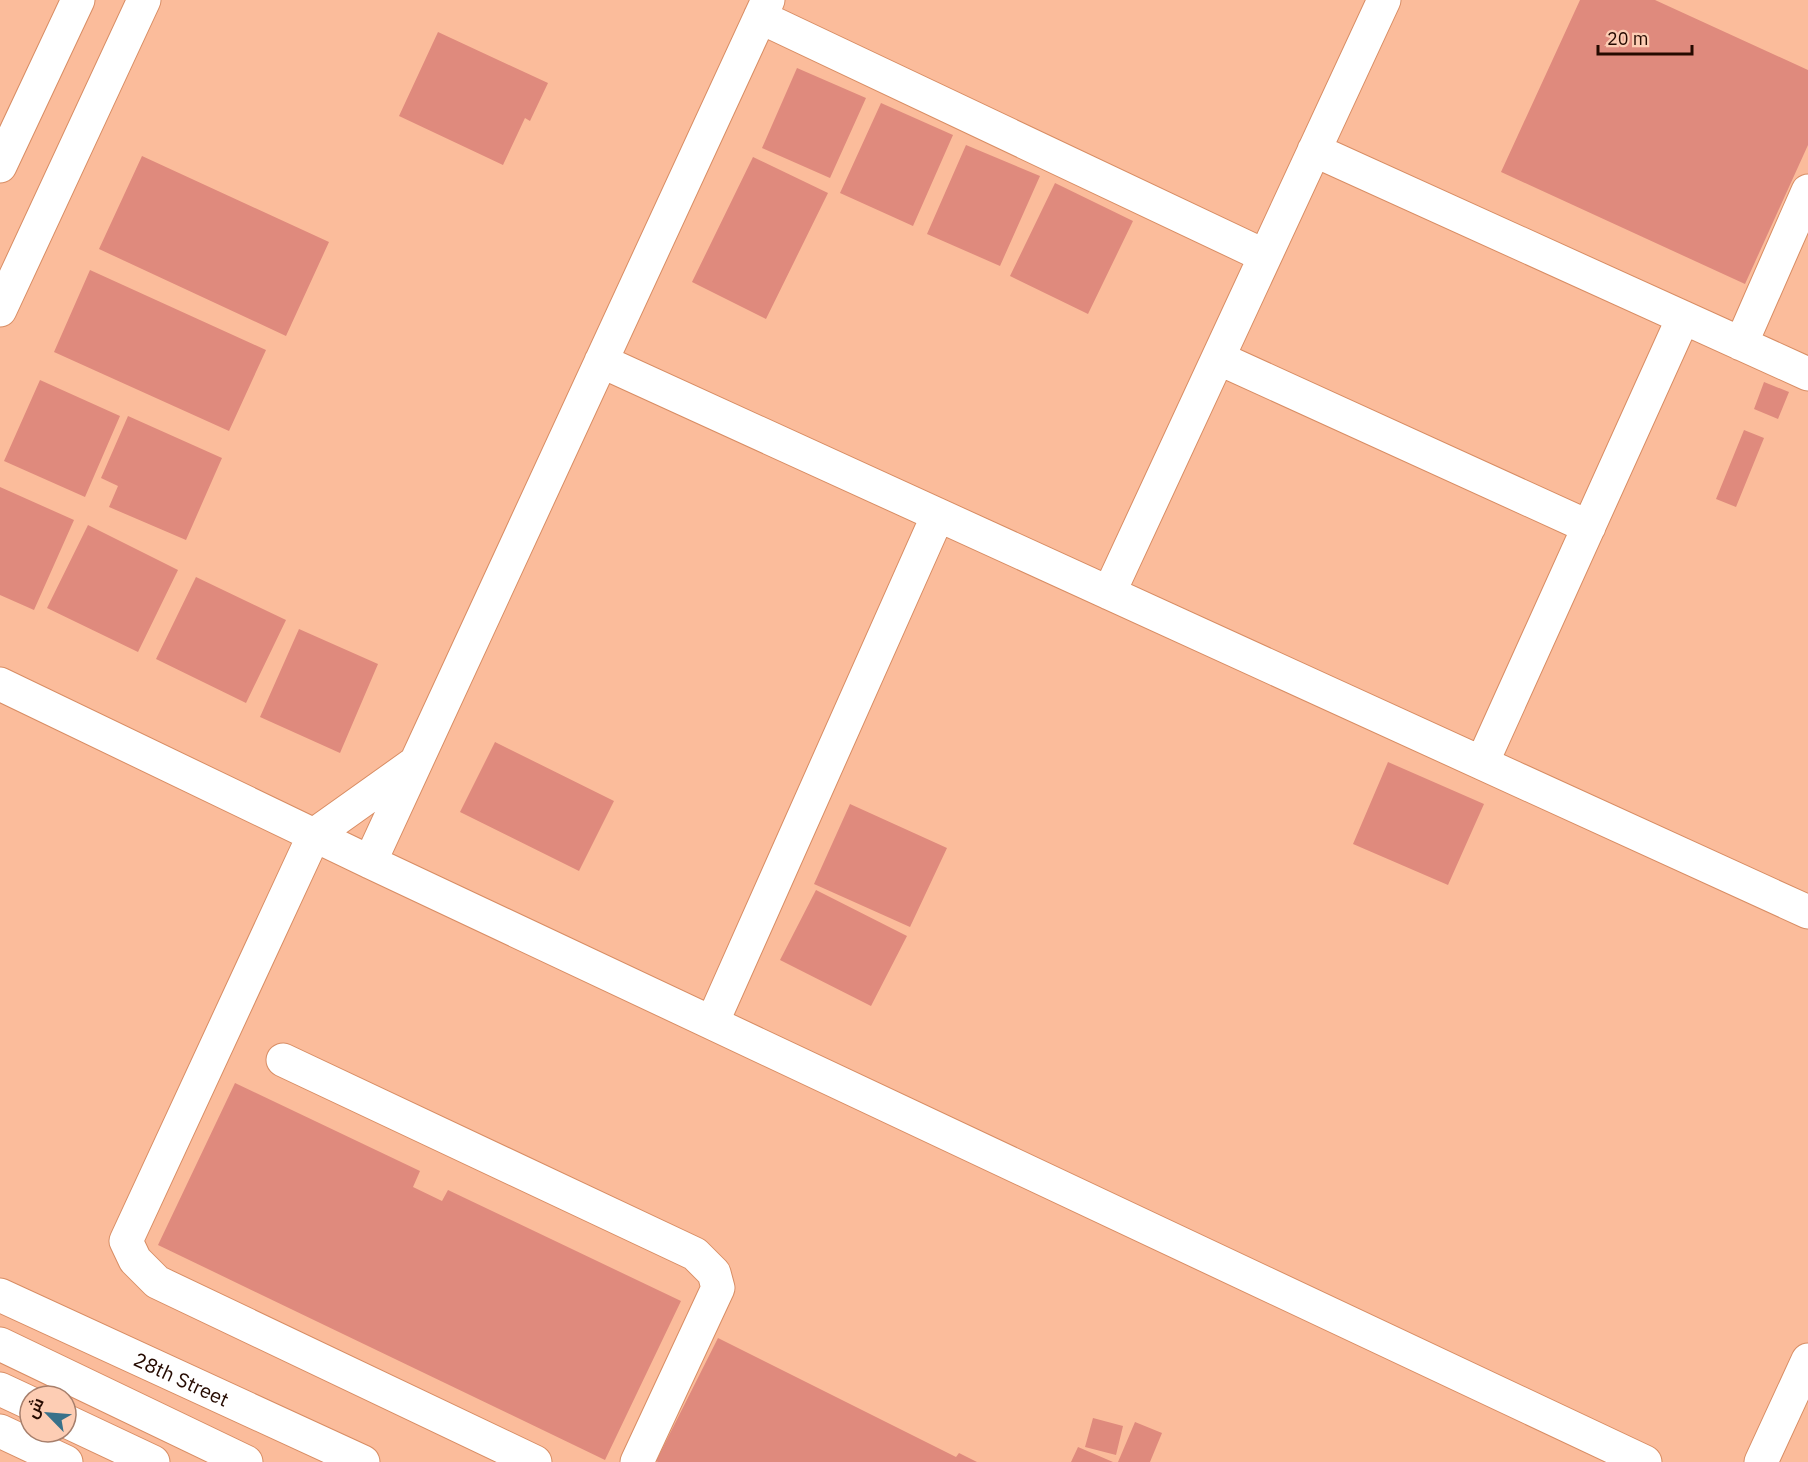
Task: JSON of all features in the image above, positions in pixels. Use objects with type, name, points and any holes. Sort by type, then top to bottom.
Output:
[{"type":"street","points":[[0,166],[78,0]]},
{"type":"street","points":[[0,310],[144,0]]},
{"type":"street","points":[[1109,593],[1384,0]]},
{"type":"street","points":[[370,862],[764,9],[1266,256]]},
{"type":"street","points":[[1314,150],[1808,374]]},
{"type":"street","points":[[1741,344],[1808,191]]},
{"type":"street","points":[[1482,763],[1683,318]]},
{"type":"street","points":[[1218,358],[1588,527]]},
{"type":"street","points":[[601,361],[1808,912]]},
{"type":"street","points":[[712,1023],[938,515]]},
{"type":"street","points":[[0,684],[370,862],[1645,1462]]},
{"type":"street","points":[[415,763],[314,835],[126,1241],[135,1260],[157,1282],[535,1462]]},
{"type":"street","points":[[283,1060],[695,1254],[714,1272],[718,1288],[637,1462]]},
{"type":"street","name":"28th Street","points":[[0,1295],[363,1462]]},
{"type":"street","points":[[0,1344],[246,1462]]},
{"type":"street","points":[[1761,1462],[1808,1360]]},
{"type":"street","points":[[0,1389],[18,1397]]},
{"type":"street","points":[[78,1426],[153,1462]]},
{"type":"street","points":[[0,1431],[66,1462]]},
{"type":"building","points":[[1580,0],[1655,0],[1808,70],[1808,145],[1745,284],[1501,172]]},
{"type":"building","points":[[438,32],[548,83],[530,121],[525,118],[503,165],[399,116]]},
{"type":"building","points":[[797,68],[866,98],[830,178],[762,148]]},
{"type":"building","points":[[881,103],[953,135],[913,226],[840,193]]},
{"type":"building","points":[[966,145],[1040,176],[1000,266],[927,234]]},
{"type":"building","points":[[142,156],[329,242],[286,336],[99,249]]},
{"type":"building","points":[[753,157],[828,193],[766,319],[692,282]]},
{"type":"building","points":[[1055,183],[1133,221],[1088,314],[1010,276]]},
{"type":"building","points":[[90,270],[266,350],[229,431],[54,352]]},
{"type":"building","points":[[40,380],[120,416],[85,497],[4,461]]},
{"type":"building","points":[[1764,382],[1789,392],[1778,419],[1754,409]]},
{"type":"building","points":[[128,416],[222,458],[186,540],[109,507],[118,486],[101,478]]},
{"type":"building","points":[[1744,430],[1764,438],[1736,507],[1716,499]]},
{"type":"building","points":[[0,487],[74,520],[34,610],[0,595]]},
{"type":"building","points":[[88,525],[178,570],[138,652],[47,608]]},
{"type":"building","points":[[196,577],[286,620],[246,703],[156,659]]},
{"type":"building","points":[[299,629],[378,664],[340,753],[260,717]]},
{"type":"building","points":[[495,742],[614,801],[579,871],[460,812]]},
{"type":"building","points":[[1388,762],[1484,804],[1448,885],[1353,844]]},
{"type":"building","points":[[850,804],[947,848],[910,927],[814,884]]},
{"type":"building","points":[[816,890],[907,936],[871,1006],[780,960]]},
{"type":"building","points":[[235,1083],[420,1171],[413,1187],[442,1201],[448,1190],[681,1301],[605,1460],[158,1245]]},
{"type":"building","points":[[718,1338],[956,1457],[959,1453],[977,1462],[658,1462],[656,1461]]},
{"type":"building","points":[[1093,1418],[1123,1426],[1116,1455],[1085,1447]]},
{"type":"building","points":[[1135,1422],[1162,1433],[1150,1462],[1118,1462]]},
{"type":"building","points":[[1078,1447],[1113,1462],[1071,1462]]}]
